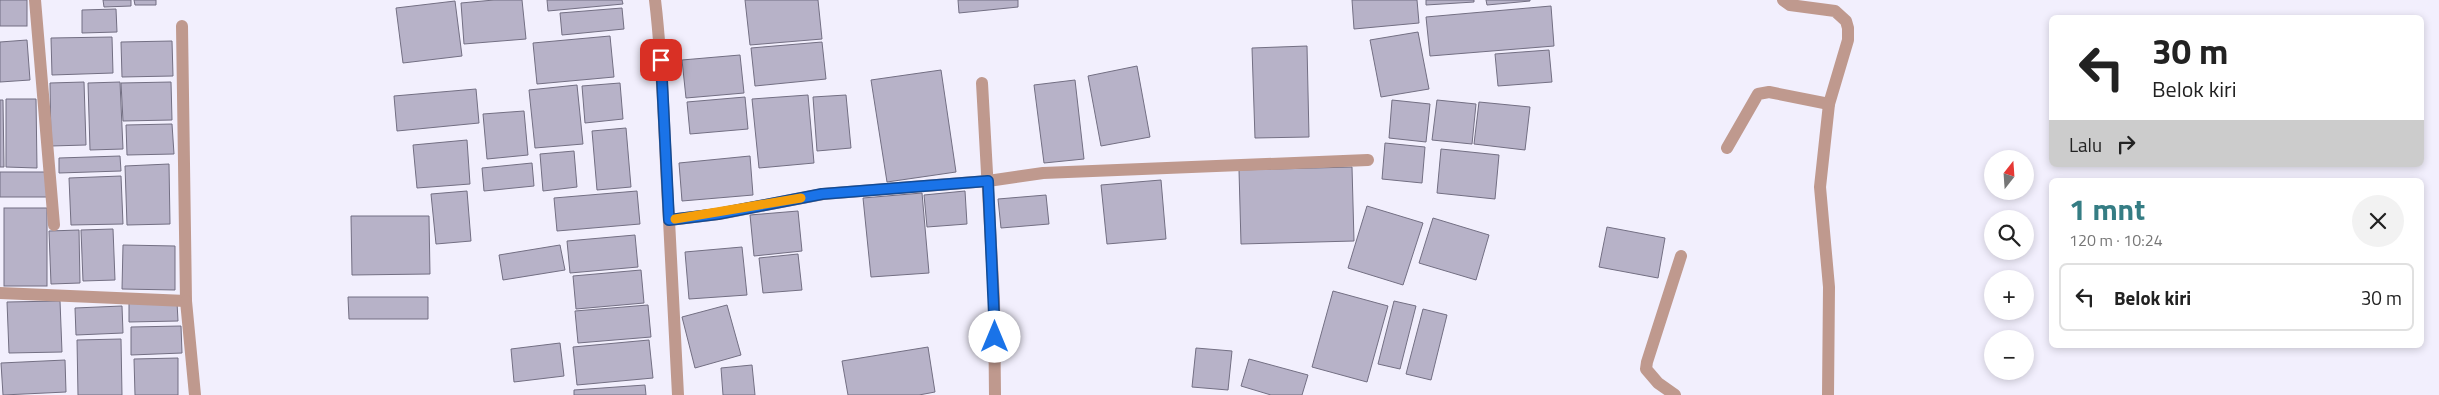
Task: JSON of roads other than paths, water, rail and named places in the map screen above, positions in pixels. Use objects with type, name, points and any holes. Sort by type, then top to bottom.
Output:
[{"type":"street","points":[[35,0],[54,225]]},
{"type":"street","points":[[655,0],[664,94],[664,151],[678,395]]},
{"type":"street","points":[[1783,0],[1790,5],[1835,11],[1846,21],[1848,40],[1830,104],[1820,187],[1829,287],[1828,395]]},
{"type":"street","points":[[182,26],[186,301],[195,395]]},
{"type":"street","points":[[982,83],[994,298],[995,395]]},
{"type":"street","points":[[1727,148],[1758,94],[1768,92],[1830,104]]},
{"type":"street","points":[[669,220],[718,214],[822,194],[988,181],[1043,173],[1368,160]]},
{"type":"street","points":[[1675,395],[1658,383],[1646,370],[1681,256]]},
{"type":"street","points":[[0,293],[186,301]]}]
